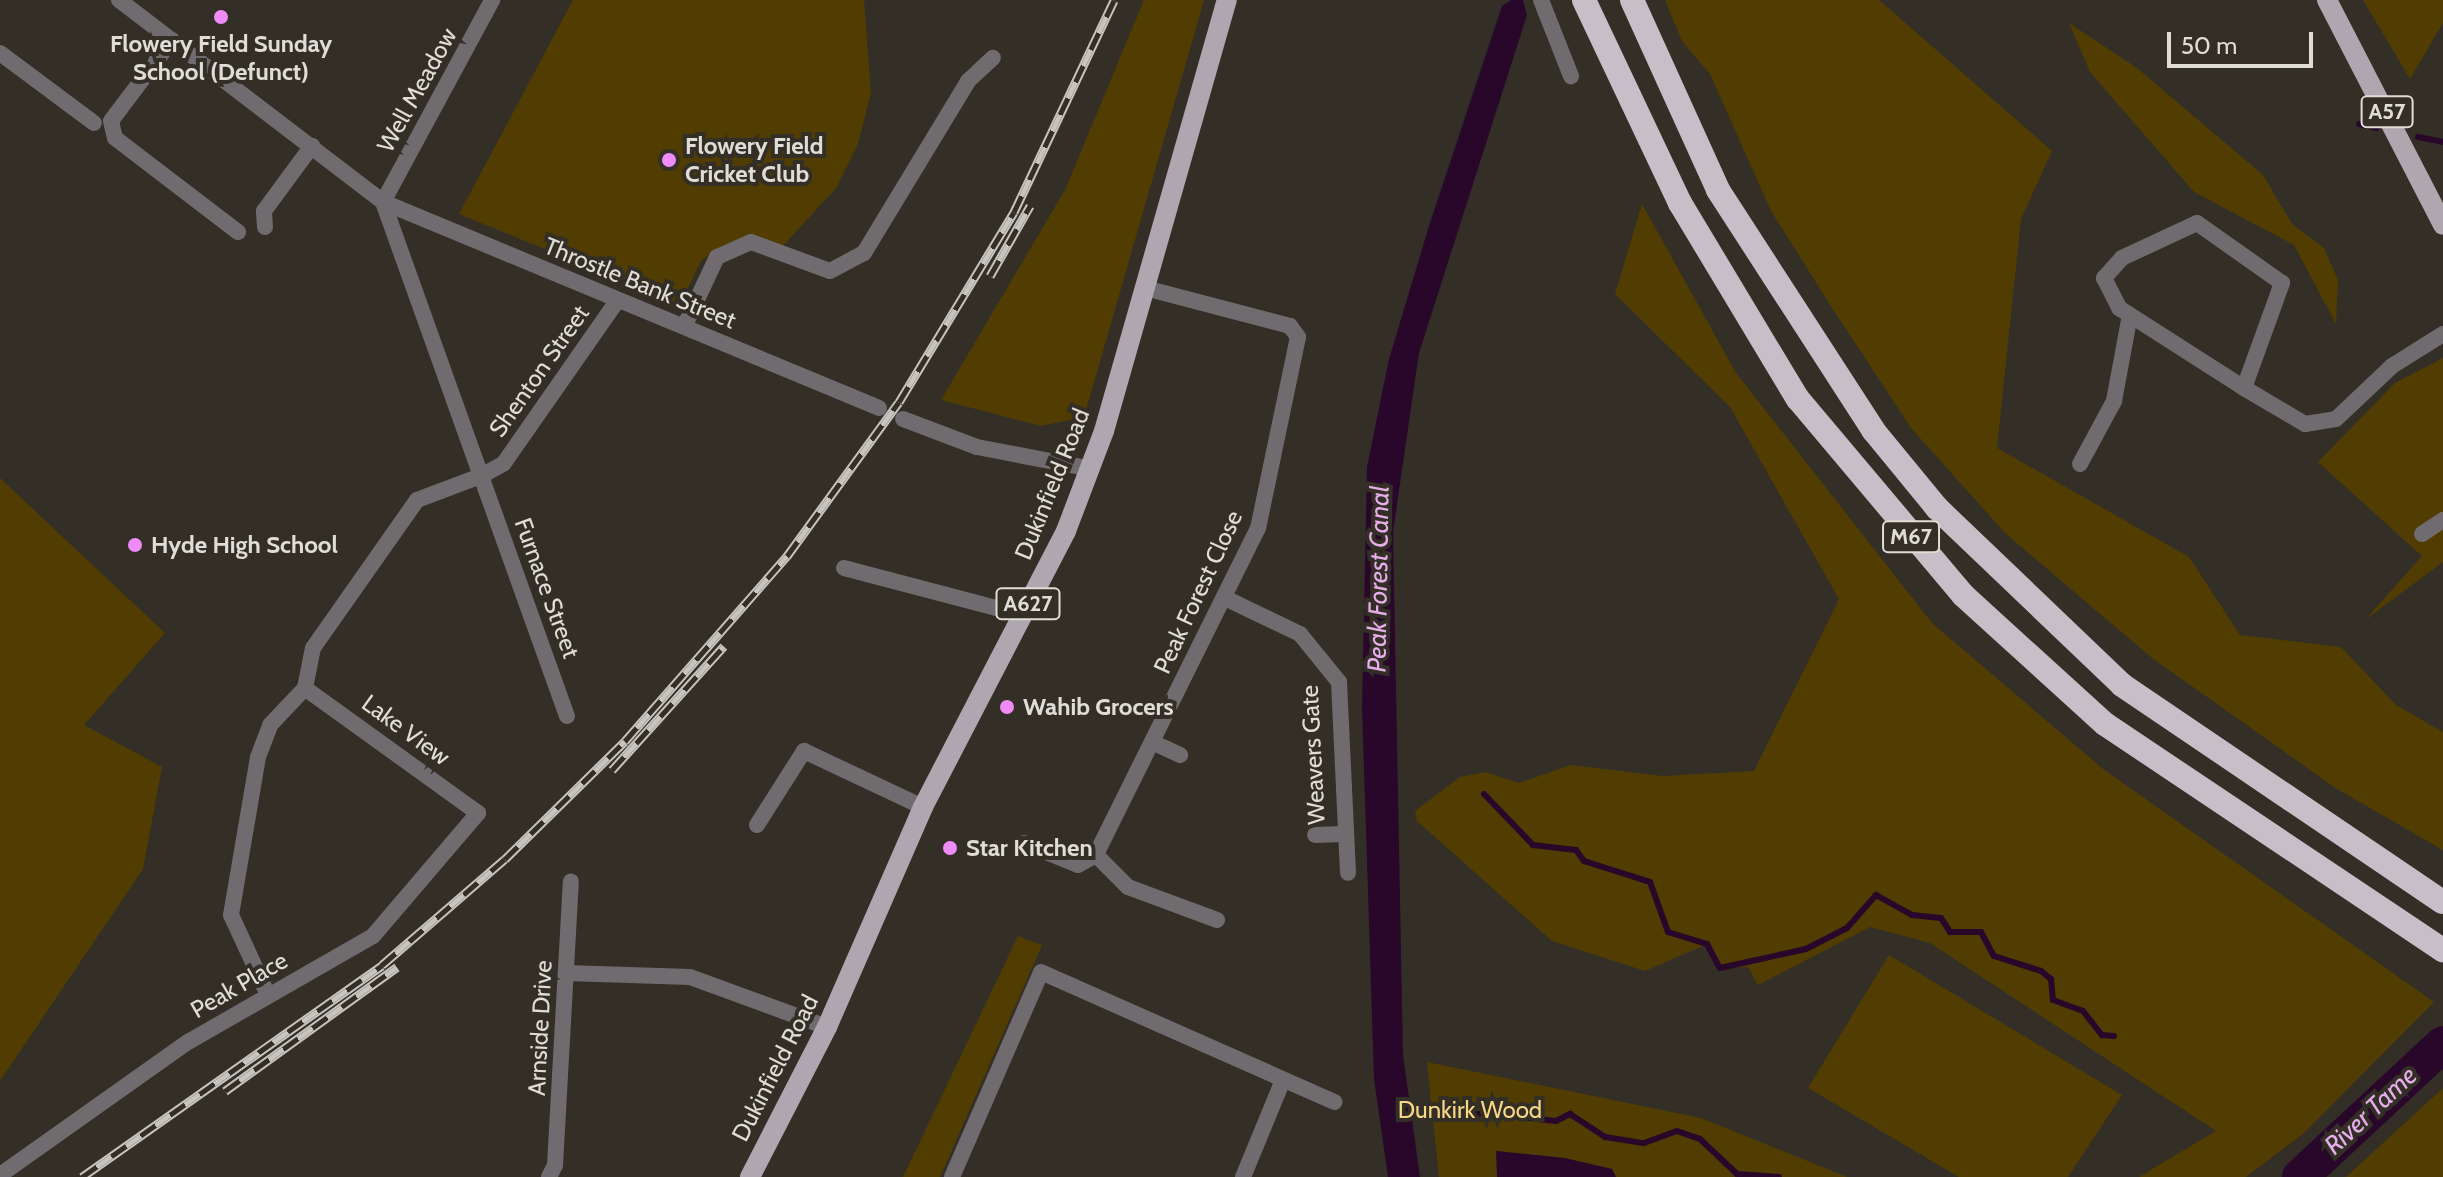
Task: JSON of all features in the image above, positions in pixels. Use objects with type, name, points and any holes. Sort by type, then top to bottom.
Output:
[{"type":"highway","name":"M67","points":[[1584,0],[1680,203],[1798,399],[1875,497],[1963,595],[2105,724],[2443,952]]},
{"type":"highway","name":"M67","points":[[1632,0],[1726,203],[1873,430],[1937,508],[2122,685],[2349,841],[2443,900]]},
{"type":"main road","name":"Dukinfield Road","points":[[750,1177],[827,1027],[923,807],[1023,615],[1091,469],[1227,0]]},
{"type":"main road","name":"A57","points":[[2327,0],[2443,225]]},
{"type":"street","name":"Throstle Bank Street","points":[[119,0],[383,202],[879,408]]},
{"type":"street","name":"Well Meadow","points":[[383,202],[492,0]]},
{"type":"street","points":[[1542,2],[1571,76]]},
{"type":"street","points":[[172,40],[111,121],[115,138],[238,232]]},
{"type":"street","points":[[0,53],[94,123]]},
{"type":"street","points":[[685,325],[717,257],[751,242],[830,271],[864,253],[968,81],[993,58]]},
{"type":"street","points":[[265,227],[264,211],[312,146]]},
{"type":"street","name":"Shenton Street","points":[[383,202],[436,360],[481,476],[504,463],[617,301]]},
{"type":"street","points":[[2244,388],[2282,283],[2197,223],[2122,258],[2104,278],[2130,315],[2244,388],[2305,424],[2336,419],[2392,366],[2443,334]]},
{"type":"street","name":"Peak Forest Close","points":[[1096,855],[1225,598],[1267,497],[1298,337],[1290,326],[1145,288]]},
{"type":"street","points":[[2080,464],[2114,401],[2130,315]]},
{"type":"street","points":[[903,419],[977,447],[1091,469]]},
{"type":"street","points":[[268,995],[231,915],[258,757],[270,725],[305,688],[313,648],[397,520],[417,500],[481,476]]},
{"type":"street","name":"Furnace Street","points":[[481,476],[567,716]]},
{"type":"street","points":[[2422,534],[2443,520]]},
{"type":"street","points":[[844,568],[1023,615]]},
{"type":"street","name":"Weavers Gate","points":[[1225,598],[1300,634],[1339,682],[1341,834],[1348,873]]},
{"type":"street","name":"Lake View","points":[[305,688],[478,813]]},
{"type":"street","points":[[1152,742],[1180,755]]},
{"type":"street","points":[[757,825],[804,751],[923,807]]},
{"type":"street","name":"Peak Place","points":[[0,1175],[268,995],[373,936],[478,813]]},
{"type":"street","points":[[1315,835],[1341,834]]},
{"type":"street","points":[[1024,843],[1078,865],[1096,855],[1128,887],[1217,920]]},
{"type":"street","name":"Arnside Drive","points":[[549,1177],[567,973],[571,881]]},
{"type":"street","points":[[952,1177],[1041,972],[1335,1102]]},
{"type":"street","points":[[567,973],[690,977],[827,1027]]},
{"type":"street","points":[[1243,1177],[1283,1080]]},
{"type":"green space","name":"Flowery Field Cricket Club","points":[[573,0],[864,0],[871,93],[858,144],[837,187],[781,248],[739,240],[723,245],[701,261],[680,304],[459,214]]},
{"type":"green space","points":[[1144,0],[1204,0],[1084,417],[1041,426],[941,400],[1065,190]]},
{"type":"green space","points":[[1665,0],[1879,0],[2052,151],[2021,219],[1997,448],[2189,557],[2240,635],[2341,647],[2396,705],[2443,732],[2443,850],[2337,789],[2152,658],[2005,533],[1911,428],[1836,314],[1771,211],[1710,74],[1682,41]]},
{"type":"green space","points":[[2363,0],[2443,0],[2443,23],[2410,79]]},
{"type":"green space","points":[[2069,23],[2137,68],[2263,175],[2292,224],[2324,248],[2338,280],[2336,324],[2294,245],[2194,192],[2090,72]]},
{"type":"green space","points":[[1642,204],[1736,373],[1932,623],[2103,769],[2434,1002],[2304,1133],[2246,1177],[2139,1177],[2216,1131],[1930,943],[1870,927],[1758,985],[1748,967],[1720,968],[1707,944],[1645,971],[1552,941],[1417,821],[1415,811],[1460,777],[1485,772],[1519,783],[1571,765],[1663,776],[1754,771],[1839,599],[1730,407],[1615,294]]},
{"type":"green space","points":[[2443,358],[2443,562],[2365,620],[2422,556],[2318,462],[2395,383]]},
{"type":"green space","points":[[0,478],[165,633],[84,725],[162,767],[143,869],[0,1081]]},
{"type":"green space","points":[[1018,936],[1042,945],[940,1177],[903,1177]]},
{"type":"green space","points":[[1889,955],[2122,1095],[2068,1177],[1959,1177],[1808,1088]]},
{"type":"green space","name":"Dunkirk Wood","points":[[1427,1062],[1701,1118],[1847,1177],[1616,1177],[1612,1169],[1497,1151],[1497,1177],[1439,1177]]},
{"type":"green space","points":[[2443,1088],[2443,1177],[2346,1177]]},
{"type":"water","name":"Peak Forest Canal","points":[[1511,0],[1523,0],[1527,15],[1419,353],[1393,532],[1403,1055],[1420,1177],[1388,1177],[1374,1079],[1362,707],[1367,467],[1389,359],[1429,226],[1502,6]]},
{"type":"water","points":[[1496,1151],[1565,1158],[1612,1169],[1616,1177],[1497,1177]]},
{"type":"waterway","points":[[2359,124],[2377,128]]},
{"type":"waterway","points":[[2418,137],[2443,142]]},
{"type":"waterway","points":[[1484,794],[1533,845],[1576,850],[1584,861],[1650,882],[1668,932],[1707,944],[1720,968],[1806,949],[1847,928],[1876,895],[1912,915],[1941,918],[1950,932],[1981,932],[1994,956],[2041,971],[2051,979],[2053,1000],[2083,1011],[2102,1035],[2114,1036]]},
{"type":"waterway","name":"River Tame","points":[[2300,1177],[2443,1044]]},
{"type":"waterway","points":[[1446,1119],[1483,1113],[1556,1121],[1570,1114],[1605,1137],[1644,1143],[1677,1131],[1700,1139],[1737,1174],[1779,1177]]},
{"type":"railway","points":[[82,1177],[382,965],[505,859],[625,741],[787,556],[899,402],[1014,212],[1114,0]]},
{"type":"railway","points":[[990,276],[1030,206]]},
{"type":"railway","points":[[612,770],[724,646]]},
{"type":"railway","points":[[225,1091],[397,967]]},
{"type":"place","name":"Flowery Field Sunday School (Defunct)","points":[[221,17]]},
{"type":"place","name":"Flowery Field Cricket Club","points":[[669,160]]},
{"type":"place","name":"Hyde High School","points":[[135,545]]},
{"type":"place","name":"Wahib Grocers","points":[[1007,707]]},
{"type":"place","name":"Star Kitchen","points":[[950,848]]}]
